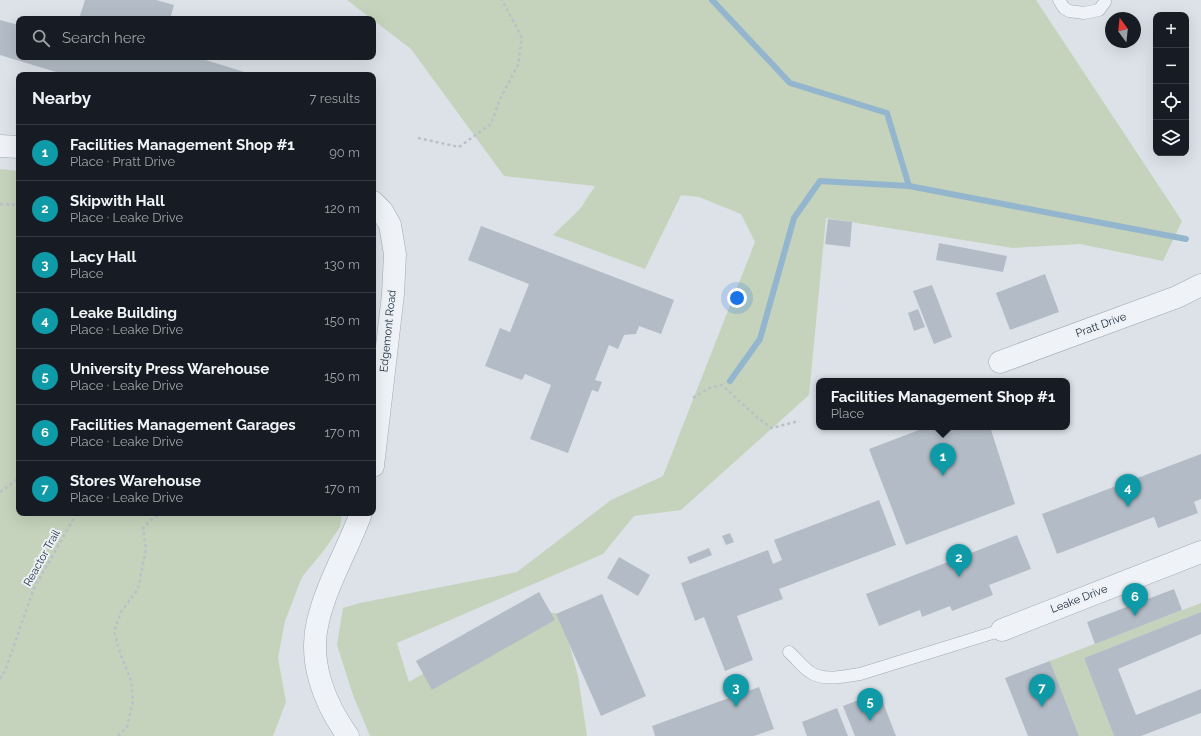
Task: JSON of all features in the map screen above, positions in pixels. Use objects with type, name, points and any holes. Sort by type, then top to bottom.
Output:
[{"type":"street","points":[[0,146],[16,147]]},
{"type":"street","name":"Edgemont Road","points":[[376,205],[382,211],[390,225],[395,254],[393,294],[376,440]]},
{"type":"street","name":"Pratt Drive","points":[[1000,362],[1177,297],[1201,285]]},
{"type":"street","points":[[348,736],[328,702],[318,675],[315,647],[318,622],[327,594],[360,516]]},
{"type":"street","name":"Leake Drive","points":[[1002,630],[1201,552]]},
{"type":"lane","points":[[1059,0],[1064,8],[1069,11],[1084,13],[1099,10],[1105,2]]},
{"type":"lane","points":[[789,652],[810,673],[822,678],[842,677],[860,674],[1002,630]]},
{"type":"path","points":[[418,138],[459,147],[491,124],[500,99],[518,65],[522,38],[502,0]]},
{"type":"path","points":[[0,204],[16,205]]},
{"type":"path","points":[[693,398],[710,388],[722,385],[759,419],[772,428],[799,421]]},
{"type":"path","points":[[0,492],[16,480]]},
{"type":"path","name":"Reactor Trail","points":[[0,678],[5,671],[34,588],[75,516]]},
{"type":"path","points":[[118,736],[127,727],[133,701],[131,680],[120,653],[114,631],[121,612],[138,589],[146,549],[143,528],[153,518],[158,516]]},
{"type":"green space","points":[[347,0],[1036,0],[1182,221],[1163,261],[1080,244],[1013,248],[826,218],[809,395],[681,510],[634,516],[603,554],[397,643],[409,682],[531,610],[561,614],[578,676],[587,736],[370,736],[353,695],[337,645],[343,608],[360,603],[517,572],[611,500],[663,476],[755,242],[741,214],[699,197],[681,195],[645,269],[553,235],[580,209],[595,186],[504,176],[411,49],[376,22],[376,16],[368,16]]},
{"type":"green space","points":[[0,169],[16,171],[16,516],[342,516],[340,527],[325,549],[302,577],[285,621],[278,658],[286,702],[273,736],[0,736]]},
{"type":"green space","points":[[1201,603],[1201,612],[1084,658],[1114,736],[1079,736],[1050,661]]},
{"type":"building","points":[[85,0],[156,0],[174,5],[171,16],[80,16]]},
{"type":"building","points":[[0,20],[16,24],[16,60],[0,55]]},
{"type":"building","points":[[16,60],[206,60],[244,72],[56,72]]},
{"type":"building","points":[[828,219],[852,222],[850,247],[825,244]]},
{"type":"building","points":[[481,226],[674,300],[661,334],[639,326],[636,334],[624,335],[618,349],[609,345],[595,380],[602,382],[598,392],[592,390],[568,453],[530,439],[551,385],[525,374],[522,380],[485,366],[500,328],[510,332],[529,284],[468,260]]},
{"type":"building","points":[[939,243],[1007,256],[1003,272],[936,260]]},
{"type":"building","points":[[1045,274],[1059,312],[1010,330],[996,293]]},
{"type":"building","points":[[932,285],[952,337],[934,344],[913,291]]},
{"type":"building","points":[[918,309],[925,327],[914,331],[908,313]]},
{"type":"building","points":[[919,430],[991,430],[1015,504],[906,545],[869,449]]},
{"type":"building","points":[[1201,454],[1201,499],[1194,502],[1198,513],[1158,528],[1154,517],[1057,554],[1042,514]]},
{"type":"building","points":[[879,500],[896,545],[779,589],[783,599],[737,616],[753,660],[725,671],[704,617],[695,621],[681,583],[768,550],[773,564],[782,560],[774,540]]},
{"type":"building","points":[[730,533],[734,542],[726,545],[722,536]]},
{"type":"building","points":[[1017,535],[1031,569],[989,585],[993,595],[952,611],[950,606],[922,617],[920,610],[879,626],[866,594]]},
{"type":"building","points":[[709,548],[712,555],[690,564],[687,557]]},
{"type":"building","points":[[619,557],[650,575],[638,596],[607,578]]},
{"type":"building","points":[[1174,589],[1182,610],[1095,644],[1087,622]]},
{"type":"building","points":[[539,592],[555,620],[432,690],[416,661]]},
{"type":"building","points":[[602,594],[646,696],[601,716],[556,614]]},
{"type":"building","points":[[1201,612],[1201,634],[1118,669],[1136,715],[1201,689],[1201,713],[1141,736],[1114,736],[1084,658]]},
{"type":"building","points":[[1050,661],[1079,736],[1028,736],[1005,678]]},
{"type":"building","points":[[759,687],[774,729],[754,736],[655,736],[652,726]]},
{"type":"building","points":[[879,692],[896,736],[855,736],[843,706]]},
{"type":"building","points":[[837,708],[848,736],[807,736],[802,722]]},
{"type":"waterway","points":[[712,0],[790,83],[887,113],[909,186]]},
{"type":"waterway","points":[[730,381],[760,339],[794,218],[820,181],[909,186],[1186,239]]},
{"type":"place","name":"Facilities Management Shop #1","points":[[943,476]]},
{"type":"place","name":"Leake Building","points":[[1128,507]]},
{"type":"place","name":"Skipwith Hall","points":[[959,577]]},
{"type":"place","name":"Facilities Management Garages","points":[[1135,616]]},
{"type":"place","name":"Lacy Hall","points":[[736,707]]},
{"type":"place","name":"Stores Warehouse","points":[[1042,707]]},
{"type":"place","name":"University Press Warehouse","points":[[870,721]]}]
